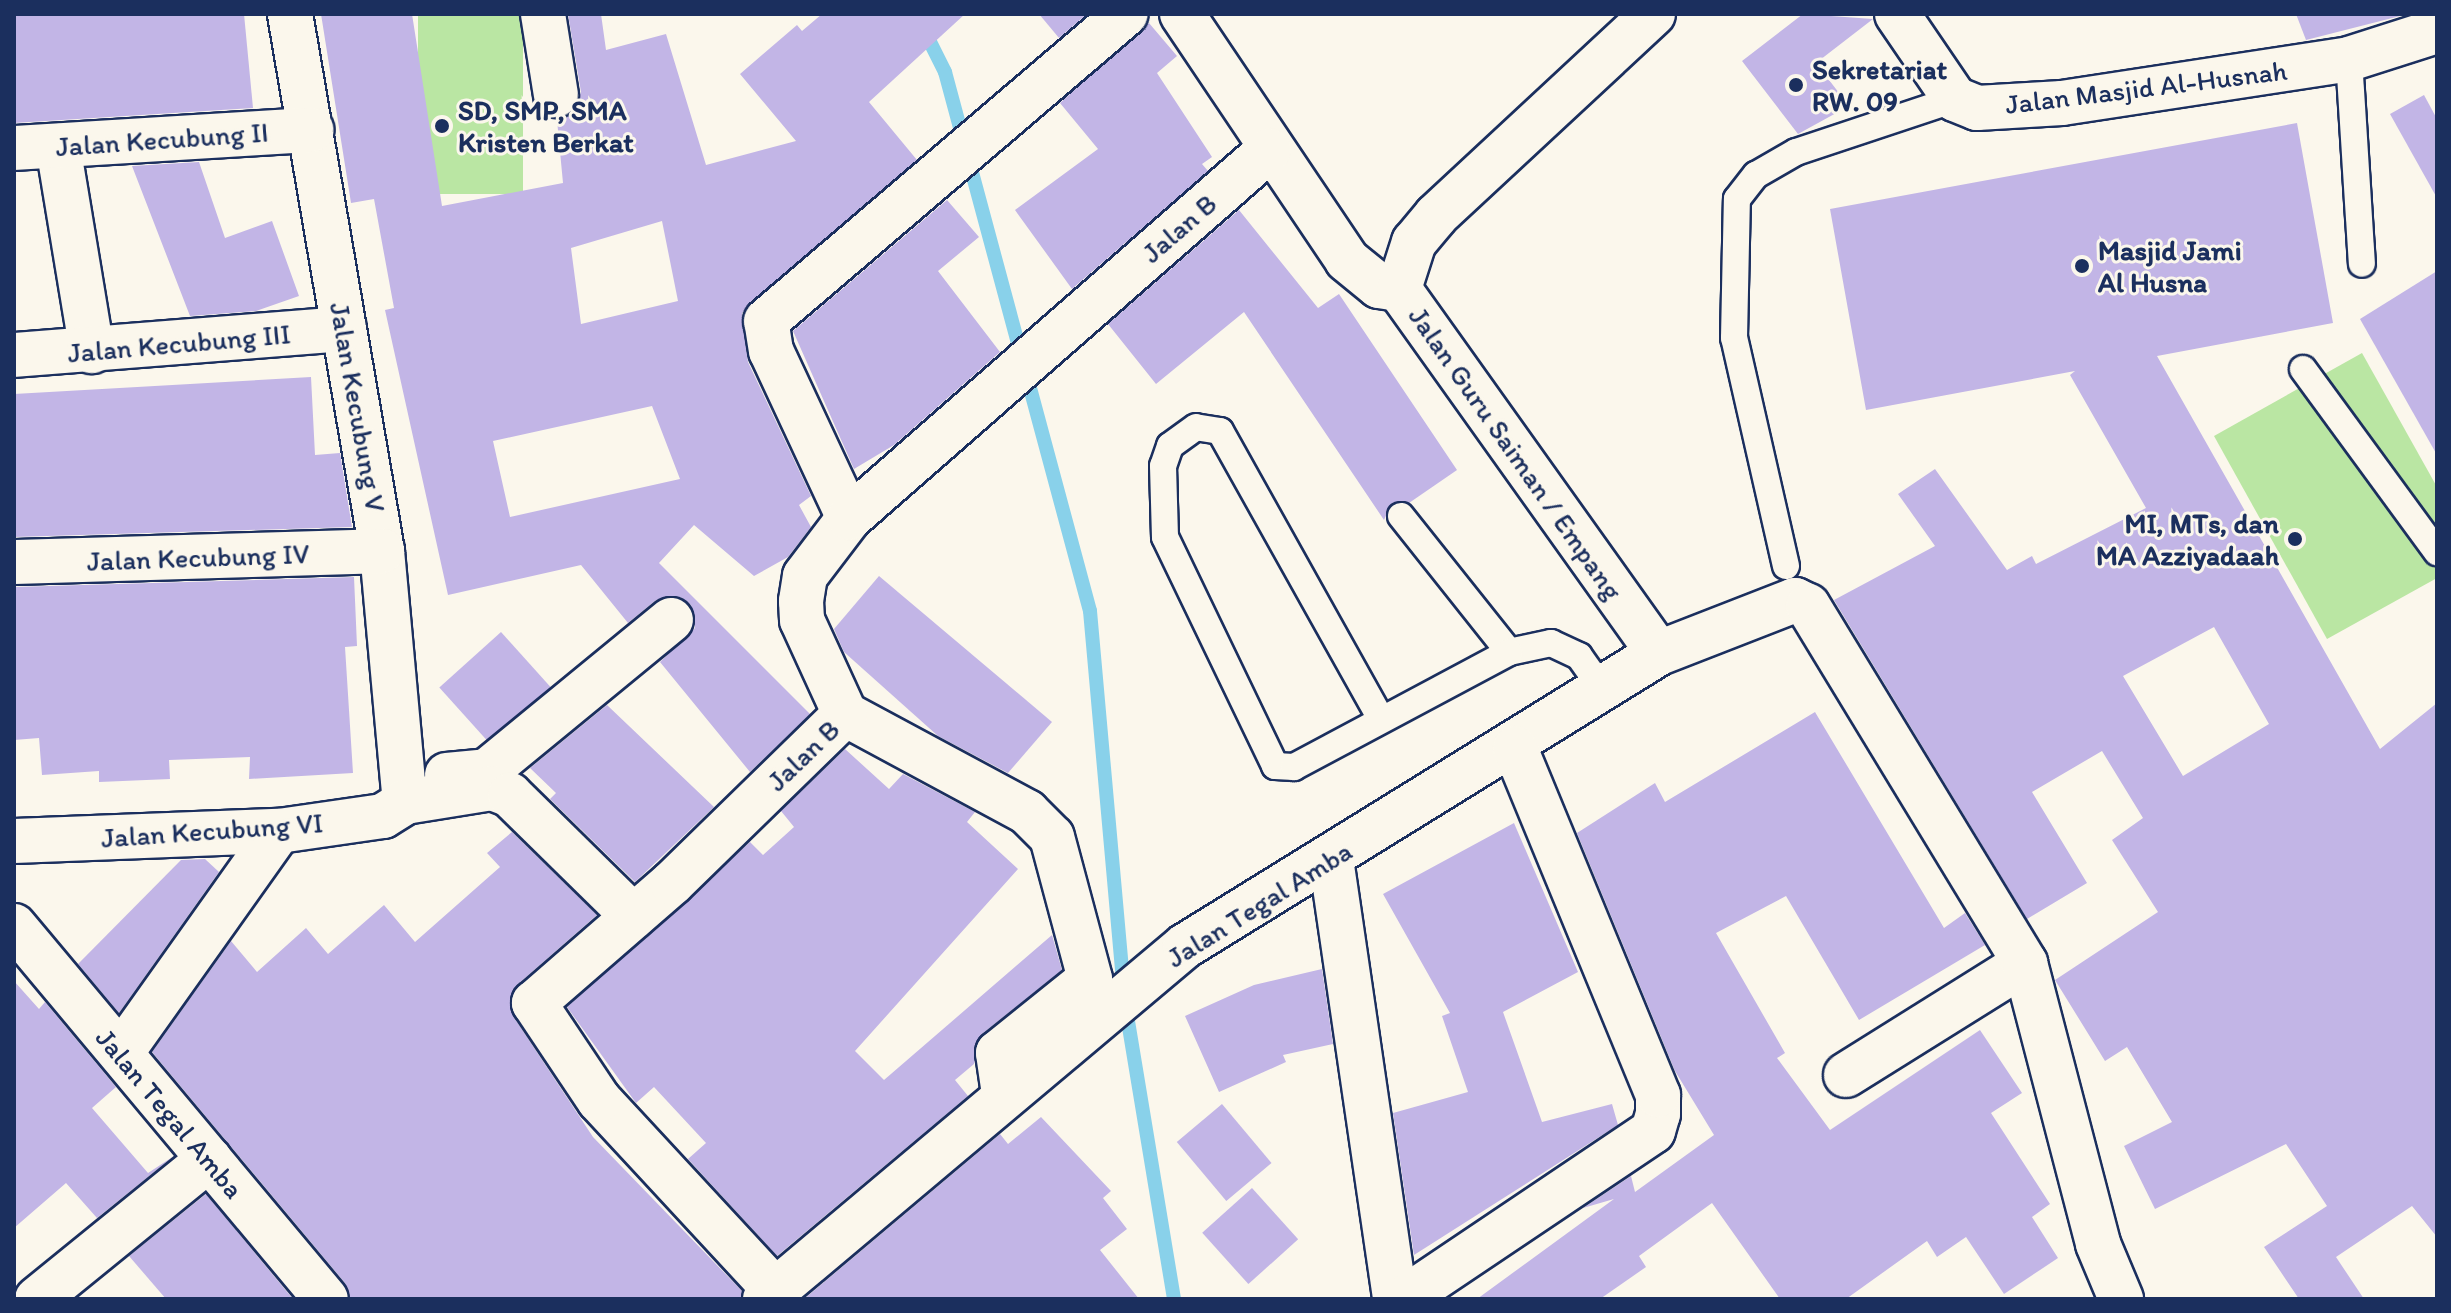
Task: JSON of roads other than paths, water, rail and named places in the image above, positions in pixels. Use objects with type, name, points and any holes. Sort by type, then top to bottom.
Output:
[{"type":"street","name":"Jalan Kecubung V","points":[[290,14],[382,551],[407,790]]},
{"type":"street","points":[[543,14],[556,95]]},
{"type":"street","points":[[849,518],[771,351],[766,321],[1126,14]]},
{"type":"street","points":[[1182,14],[1269,150],[1347,260],[1379,286],[1399,289]]},
{"type":"street","name":"Jalan Guru Saiman / Empang","points":[[1630,672],[1399,289],[1414,242],[1436,216],[1653,14]]},
{"type":"street","points":[[1897,14],[1955,99]]},
{"type":"street","name":"Jalan Masjid Al-Husnah","points":[[1955,99],[1977,108],[2062,103],[2349,59],[2437,31]]},
{"type":"street","name":"Jalan Kecubung II","points":[[14,148],[311,130]]},
{"type":"street","points":[[58,146],[92,351]]},
{"type":"street","name":"Jalan B","points":[[770,1294],[599,1100],[534,1011],[538,995],[633,916],[845,714],[802,620],[801,601],[805,576],[849,518],[1011,381],[1075,318],[1269,150]]},
{"type":"street","name":"Jalan Kecubung III","points":[[14,355],[344,329]]},
{"type":"street","name":"Jalan Kecubung IV","points":[[14,562],[382,551]]},
{"type":"street","name":"Jalan Tegal Amba","points":[[770,1294],[1090,1019],[1185,946],[1515,748],[1630,672],[1782,602],[1808,606],[2025,963]]},
{"type":"street","points":[[407,790],[487,771],[671,620]]},
{"type":"street","points":[[845,714],[1027,812],[1052,837],[1090,979],[998,1053],[1004,1094]]},
{"type":"street","points":[[1403,1299],[1653,1131],[1658,1114],[1658,1095],[1515,748]]},
{"type":"street","points":[[407,790],[475,787],[502,791],[633,916]]},
{"type":"street","name":"Jalan Kecubung VI","points":[[14,841],[279,831],[383,816],[407,790]]},
{"type":"street","points":[[121,1053],[279,831]]},
{"type":"street","points":[[1331,859],[1395,1299]]},
{"type":"street","name":"Jalan Tegal Amba","points":[[14,926],[326,1299]]},
{"type":"street","points":[[1846,1075],[2025,963],[2098,1244],[2121,1299]]},
{"type":"street","points":[[37,1299],[209,1159]]},
{"type":"lane","points":[[2349,59],[2362,264]]},
{"type":"lane","points":[[1786,566],[1734,338],[1737,199],[1756,175],[1796,152],[1955,99]]},
{"type":"lane","points":[[2303,369],[2437,552]]},
{"type":"lane","points":[[1381,719],[1220,431],[1196,427],[1170,446],[1163,466],[1165,537],[1262,751],[1275,766],[1294,767],[1509,652],[1551,643],[1579,656],[1630,672]]},
{"type":"lane","points":[[1401,516],[1509,652]]},
{"type":"waterway","points":[[916,14],[945,72],[1090,611],[1125,1003],[1174,1299]]},
{"type":"place","name":"Sekretariat RW. 09","points":[[1796,85]]},
{"type":"place","name":"SD, SMP, SMA Kristen Berkat","points":[[442,126]]},
{"type":"place","name":"Masjid Jami Al Husna","points":[[2082,266]]},
{"type":"place","name":"MI, MTs, dan MA Azziyadaah","points":[[2295,539]]}]
